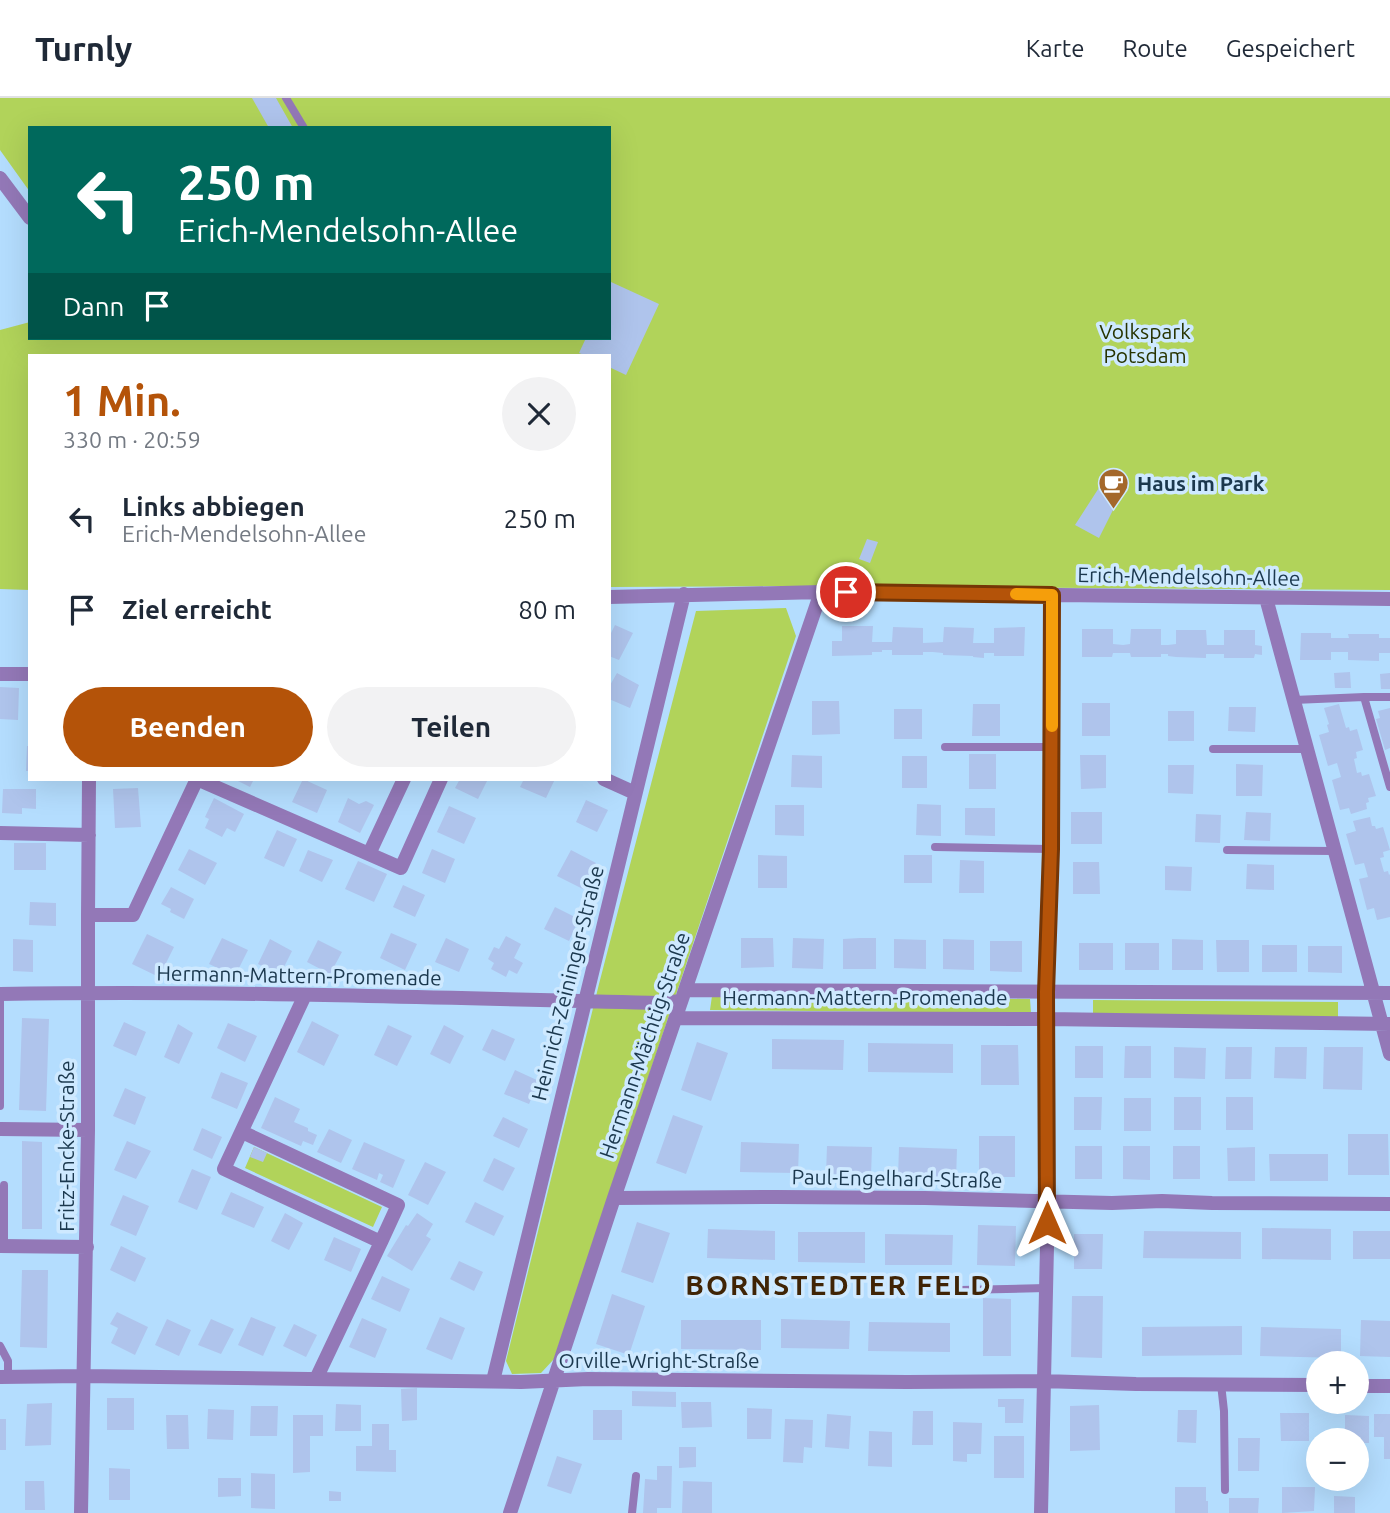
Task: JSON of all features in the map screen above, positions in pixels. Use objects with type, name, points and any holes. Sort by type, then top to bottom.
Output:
[{"type":"street","points":[[0,178],[28,215]]},
{"type":"street","name":"Erich-Mendelsohn-Allee","points":[[611,597],[821,592],[1390,599]]},
{"type":"street","name":"Hermann-Mächtig-Straße","points":[[510,1513],[614,1198],[821,592]]},
{"type":"street","name":"Heinrich-Zeininger-Straße","points":[[493,1381],[684,594]]},
{"type":"street","points":[[1041,1513],[1048,1202],[1046,992],[1051,849],[1052,595]]},
{"type":"street","points":[[1266,598],[1373,993],[1386,1024],[1390,1054]]},
{"type":"street","points":[[0,674],[28,674]]},
{"type":"street","name":"Fritz-Encke-Straße","points":[[81,1513],[87,1247],[89,781]]},
{"type":"street","points":[[88,915],[133,915],[196,781]]},
{"type":"street","points":[[202,781],[401,868],[440,781]]},
{"type":"street","points":[[369,854],[403,781]]},
{"type":"street","points":[[608,781],[635,793]]},
{"type":"street","points":[[0,833],[89,835]]},
{"type":"street","name":"Hermann-Mattern-Promenade","points":[[0,994],[88,992],[661,1003],[683,995],[1390,993]]},
{"type":"street","points":[[305,995],[224,1169],[381,1242]]},
{"type":"street","name":"Hermann-Mattern-Promenade","points":[[676,1018],[1047,1019],[1386,1024]]},
{"type":"street","points":[[0,1129],[88,1130]]},
{"type":"street","points":[[242,1132],[398,1205],[316,1379]]},
{"type":"street","name":"Paul-Engelhard-Straße","points":[[614,1198],[1390,1204]]},
{"type":"street","points":[[2,1246],[87,1247]]},
{"type":"street","name":"Orville-Wright-Straße","points":[[4,1377],[493,1381],[1043,1381],[1306,1385]]},
{"type":"street","points":[[1369,1386],[1390,1386]]},
{"type":"lane","points":[[286,98],[303,126]]},
{"type":"lane","points":[[1364,697],[1390,787]]},
{"type":"lane","points":[[1294,700],[1390,697]]},
{"type":"lane","points":[[945,747],[1052,747]]},
{"type":"lane","points":[[1213,749],[1307,749]]},
{"type":"lane","points":[[936,847],[1051,849]]},
{"type":"lane","points":[[1227,850],[1334,851]]},
{"type":"lane","points":[[0,994],[0,1106]]},
{"type":"lane","points":[[2,1246],[4,1185]]},
{"type":"lane","points":[[960,1290],[1046,1288]]},
{"type":"lane","points":[[0,1346],[8,1361],[4,1377]]},
{"type":"lane","points":[[1221,1384],[1225,1490]]},
{"type":"lane","points":[[632,1513],[636,1476]]},
{"type":"green space","name":"Volkspark Potsdam","points":[[0,98],[1390,98],[1390,590],[611,587],[611,354],[28,354],[28,590],[0,589],[0,330],[28,323],[28,340],[611,340],[611,126],[28,126],[28,189],[0,150]]},
{"type":"green space","points":[[786,608],[796,636],[554,1359],[541,1373],[512,1374],[506,1361],[599,984],[696,611]]},
{"type":"green space","points":[[712,996],[1030,999],[1031,1013],[710,1010]]},
{"type":"green space","points":[[1093,1000],[1338,1002],[1338,1017],[1093,1014]]},
{"type":"green space","points":[[254,1147],[382,1207],[373,1227],[245,1168]]},
{"type":"building","points":[[252,98],[276,98],[292,126],[268,126]]},
{"type":"building","points":[[611,282],[659,304],[626,375],[611,368],[611,354],[579,353],[585,340],[611,340]]},
{"type":"building","points":[[1104,480],[1123,490],[1099,538],[1075,525]]},
{"type":"building","points":[[867,539],[878,542],[870,563],[859,559]]},
{"type":"building","points":[[615,625],[633,633],[619,660],[611,657],[611,633]]},
{"type":"building","points":[[842,626],[873,626],[872,642],[892,642],[893,627],[923,628],[923,643],[943,642],[944,627],[974,628],[973,643],[994,643],[994,628],[1025,627],[1024,656],[994,656],[994,653],[984,653],[984,658],[933,652],[923,652],[923,655],[892,655],[892,650],[882,650],[872,652],[872,655],[832,656],[832,641],[842,641]]},
{"type":"building","points":[[1082,629],[1113,629],[1113,644],[1123,645],[1130,644],[1131,629],[1161,629],[1161,645],[1176,644],[1176,630],[1206,630],[1207,645],[1224,645],[1224,630],[1255,630],[1255,645],[1262,646],[1262,655],[1255,654],[1254,658],[1224,658],[1224,654],[1206,654],[1206,658],[1176,657],[1168,654],[1161,654],[1161,657],[1131,657],[1130,653],[1113,653],[1112,657],[1082,657]]},
{"type":"building","points":[[1301,633],[1331,633],[1331,638],[1349,638],[1348,634],[1379,634],[1379,638],[1390,638],[1390,653],[1379,653],[1379,661],[1348,660],[1348,652],[1331,652],[1331,660],[1300,660]]},
{"type":"building","points":[[1350,672],[1351,688],[1335,688],[1334,673]]},
{"type":"building","points":[[617,673],[639,685],[630,708],[611,700],[611,684]]},
{"type":"building","points":[[1390,673],[1390,689],[1381,689],[1380,674]]},
{"type":"building","points":[[0,687],[19,688],[18,720],[0,719]]},
{"type":"building","points":[[812,701],[839,701],[840,734],[812,735]]},
{"type":"building","points":[[1082,703],[1110,703],[1110,736],[1082,736]]},
{"type":"building","points":[[973,704],[1000,704],[1000,736],[972,736]]},
{"type":"building","points":[[1339,704],[1346,728],[1349,727],[1350,731],[1357,729],[1363,750],[1356,752],[1357,758],[1354,759],[1357,773],[1361,772],[1362,776],[1369,774],[1376,796],[1368,798],[1367,809],[1351,814],[1349,808],[1340,810],[1332,780],[1341,777],[1337,763],[1328,766],[1319,735],[1329,732],[1324,708]]},
{"type":"building","points":[[1229,707],[1256,707],[1255,732],[1228,731]]},
{"type":"building","points":[[1390,708],[1390,748],[1385,750],[1376,719],[1380,718],[1378,711]]},
{"type":"building","points":[[894,709],[922,709],[922,739],[894,739]]},
{"type":"building","points":[[1168,711],[1194,711],[1194,741],[1168,741]]},
{"type":"building","points":[[27,746],[28,746],[28,771]]},
{"type":"building","points":[[969,754],[996,754],[996,789],[969,789]]},
{"type":"building","points":[[792,755],[822,756],[822,788],[791,787]]},
{"type":"building","points":[[1080,755],[1106,755],[1106,788],[1081,789]]},
{"type":"building","points":[[902,756],[927,756],[927,788],[902,788]]},
{"type":"building","points":[[1236,764],[1263,765],[1262,796],[1236,796]]},
{"type":"building","points":[[1168,765],[1194,765],[1193,794],[1168,793]]},
{"type":"building","points":[[238,781],[253,781],[250,787]]},
{"type":"building","points":[[302,781],[327,790],[317,813],[292,802]]},
{"type":"building","points":[[459,781],[487,781],[478,799],[455,788]]},
{"type":"building","points":[[523,781],[554,781],[546,798],[520,787]]},
{"type":"building","points":[[138,788],[141,827],[115,828],[113,789]]},
{"type":"building","points":[[3,789],[36,789],[36,809],[22,808],[22,814],[2,813]]},
{"type":"building","points":[[214,798],[244,814],[235,832],[227,828],[222,837],[205,828],[209,819],[205,817]]},
{"type":"building","points":[[348,798],[359,804],[366,801],[374,805],[360,833],[338,822]]},
{"type":"building","points":[[586,800],[608,810],[597,832],[576,822]]},
{"type":"building","points":[[917,804],[941,805],[941,836],[916,835]]},
{"type":"building","points":[[775,805],[804,805],[804,836],[775,835]]},
{"type":"building","points":[[449,806],[476,818],[464,844],[437,832]]},
{"type":"building","points":[[965,808],[995,808],[995,836],[965,835]]},
{"type":"building","points":[[1071,812],[1102,812],[1102,844],[1071,844]]},
{"type":"building","points":[[1246,812],[1271,813],[1270,841],[1244,840]]},
{"type":"building","points":[[1196,814],[1221,815],[1220,843],[1195,842]]},
{"type":"building","points":[[1370,817],[1372,826],[1376,829],[1383,827],[1390,850],[1383,852],[1384,857],[1380,858],[1384,872],[1388,871],[1390,874],[1390,917],[1377,920],[1374,908],[1367,910],[1359,879],[1368,877],[1364,863],[1355,865],[1346,834],[1356,831],[1353,821]]},
{"type":"building","points":[[277,830],[297,839],[284,867],[264,858]]},
{"type":"building","points":[[14,843],[46,843],[46,870],[14,870]]},
{"type":"building","points":[[189,849],[217,863],[205,885],[178,870]]},
{"type":"building","points":[[432,849],[455,859],[445,883],[422,873]]},
{"type":"building","points":[[308,850],[333,860],[322,882],[299,871]]},
{"type":"building","points":[[571,850],[596,863],[583,889],[557,876]]},
{"type":"building","points":[[758,855],[787,856],[787,888],[758,888]]},
{"type":"building","points":[[904,855],[932,855],[932,883],[904,883]]},
{"type":"building","points":[[960,860],[984,861],[984,893],[959,893]]},
{"type":"building","points":[[358,861],[387,874],[374,902],[345,889]]},
{"type":"building","points":[[1073,862],[1099,862],[1100,894],[1073,894]]},
{"type":"building","points":[[1247,864],[1274,865],[1274,890],[1246,889]]},
{"type":"building","points":[[1165,866],[1192,867],[1191,891],[1165,890]]},
{"type":"building","points":[[403,885],[425,895],[415,917],[393,907]]},
{"type":"building","points":[[171,887],[194,899],[184,919],[161,904]]},
{"type":"building","points":[[30,902],[56,903],[56,926],[29,925]]},
{"type":"building","points":[[555,907],[579,919],[569,941],[544,929]]},
{"type":"building","points":[[391,933],[417,944],[405,970],[380,958]]},
{"type":"building","points":[[147,934],[174,947],[159,977],[132,964]]},
{"type":"building","points":[[506,936],[521,944],[514,958],[523,963],[517,974],[509,970],[506,977],[491,969],[494,963],[488,959],[494,947],[499,949]]},
{"type":"building","points":[[222,938],[248,950],[235,976],[209,964]]},
{"type":"building","points":[[446,938],[469,949],[459,972],[435,962]]},
{"type":"building","points":[[741,938],[773,938],[774,967],[741,968]]},
{"type":"building","points":[[793,938],[824,939],[823,969],[792,968]]},
{"type":"building","points":[[876,938],[876,969],[843,969],[843,939]]},
{"type":"building","points":[[13,939],[33,940],[33,972],[13,971]]},
{"type":"building","points":[[270,939],[292,951],[280,975],[258,964]]},
{"type":"building","points":[[894,939],[926,940],[926,969],[894,968]]},
{"type":"building","points":[[943,939],[974,940],[974,970],[943,969]]},
{"type":"building","points":[[1172,939],[1203,940],[1203,970],[1172,970]]},
{"type":"building","points":[[318,940],[342,952],[330,974],[307,962]]},
{"type":"building","points":[[1216,940],[1249,940],[1249,972],[1217,972]]},
{"type":"building","points":[[990,941],[1022,941],[1022,972],[990,971]]},
{"type":"building","points":[[1079,943],[1113,943],[1113,970],[1079,970]]},
{"type":"building","points":[[1125,943],[1159,943],[1159,970],[1125,970]]},
{"type":"building","points":[[1262,945],[1297,945],[1297,972],[1262,972]]},
{"type":"building","points":[[1308,946],[1342,946],[1342,973],[1308,972]]},
{"type":"building","points":[[22,1018],[49,1019],[46,1111],[19,1110]]},
{"type":"building","points":[[312,1021],[339,1035],[324,1066],[297,1052]]},
{"type":"building","points":[[124,1022],[146,1032],[136,1056],[113,1046]]},
{"type":"building","points":[[228,1023],[257,1036],[245,1062],[217,1048]]},
{"type":"building","points":[[178,1024],[193,1033],[179,1064],[164,1057]]},
{"type":"building","points":[[388,1025],[412,1036],[397,1066],[374,1055]]},
{"type":"building","points":[[444,1025],[464,1036],[450,1064],[430,1054]]},
{"type":"building","points":[[492,1029],[515,1039],[505,1061],[482,1050]]},
{"type":"building","points":[[772,1039],[844,1040],[843,1070],[772,1069]]},
{"type":"building","points":[[697,1042],[728,1053],[711,1101],[681,1090]]},
{"type":"building","points":[[868,1043],[953,1044],[953,1073],[868,1072]]},
{"type":"building","points":[[981,1045],[1018,1045],[1019,1085],[981,1085]]},
{"type":"building","points":[[1075,1046],[1103,1046],[1103,1078],[1075,1078]]},
{"type":"building","points":[[1125,1046],[1151,1046],[1151,1078],[1124,1078]]},
{"type":"building","points":[[1174,1047],[1206,1048],[1205,1079],[1174,1078]]},
{"type":"building","points":[[1226,1047],[1252,1047],[1251,1079],[1225,1079]]},
{"type":"building","points":[[1275,1047],[1307,1047],[1306,1079],[1274,1078]]},
{"type":"building","points":[[1324,1047],[1363,1047],[1362,1090],[1323,1089]]},
{"type":"building","points":[[515,1070],[539,1081],[529,1104],[504,1094]]},
{"type":"building","points":[[221,1072],[248,1083],[237,1109],[211,1098]]},
{"type":"building","points":[[125,1088],[146,1097],[135,1125],[113,1116]]},
{"type":"building","points":[[275,1097],[300,1109],[294,1122],[317,1135],[313,1145],[303,1141],[301,1146],[261,1128]]},
{"type":"building","points":[[1074,1097],[1102,1097],[1101,1130],[1074,1130]]},
{"type":"building","points":[[1174,1097],[1201,1097],[1201,1130],[1174,1130]]},
{"type":"building","points":[[1226,1097],[1253,1097],[1253,1130],[1226,1130]]},
{"type":"building","points":[[1124,1098],[1151,1098],[1151,1131],[1124,1131]]},
{"type":"building","points":[[673,1115],[703,1126],[686,1174],[656,1163]]},
{"type":"building","points":[[503,1117],[528,1129],[519,1148],[493,1136]]},
{"type":"building","points":[[202,1128],[222,1137],[212,1159],[193,1150]]},
{"type":"building","points":[[329,1129],[352,1140],[341,1163],[317,1152]]},
{"type":"building","points":[[1348,1134],[1388,1134],[1389,1175],[1348,1175]]},
{"type":"building","points":[[979,1136],[1015,1136],[1015,1177],[979,1177]]},
{"type":"building","points":[[22,1141],[42,1142],[42,1229],[22,1229]]},
{"type":"building","points":[[127,1141],[151,1151],[136,1179],[114,1170]]},
{"type":"building","points":[[364,1142],[405,1160],[393,1188],[380,1182],[383,1175],[379,1173],[377,1180],[352,1169]]},
{"type":"building","points":[[741,1142],[799,1144],[798,1173],[740,1172]]},
{"type":"building","points":[[827,1146],[872,1147],[871,1175],[826,1174]]},
{"type":"building","points":[[1075,1146],[1102,1146],[1102,1179],[1075,1179]]},
{"type":"building","points":[[1123,1146],[1150,1146],[1150,1180],[1123,1179]]},
{"type":"building","points":[[1173,1146],[1200,1146],[1200,1179],[1173,1179]]},
{"type":"building","points":[[254,1147],[267,1153],[263,1162],[250,1157]]},
{"type":"building","points":[[899,1147],[957,1149],[956,1180],[898,1178]]},
{"type":"building","points":[[1255,1147],[1255,1181],[1228,1181],[1227,1148]]},
{"type":"building","points":[[1269,1154],[1328,1154],[1328,1181],[1270,1181]]},
{"type":"building","points":[[494,1158],[515,1168],[503,1191],[483,1181]]},
{"type":"building","points":[[425,1162],[446,1172],[428,1205],[408,1195]]},
{"type":"building","points":[[192,1169],[211,1177],[197,1210],[178,1202]]},
{"type":"building","points":[[231,1192],[264,1207],[254,1228],[221,1214]]},
{"type":"building","points":[[123,1195],[149,1206],[136,1236],[110,1225]]},
{"type":"building","points":[[475,1202],[504,1216],[494,1236],[465,1222]]},
{"type":"building","points":[[285,1213],[303,1223],[289,1250],[271,1241]]},
{"type":"building","points":[[417,1213],[433,1224],[426,1236],[431,1239],[412,1271],[387,1256],[406,1225],[408,1226]]},
{"type":"building","points":[[637,1222],[670,1233],[653,1283],[621,1272]]},
{"type":"building","points":[[978,1225],[1016,1226],[1015,1266],[977,1265]]},
{"type":"building","points":[[1262,1228],[1331,1229],[1331,1260],[1262,1259]]},
{"type":"building","points":[[708,1229],[775,1231],[775,1260],[707,1258]]},
{"type":"building","points":[[1144,1231],[1241,1232],[1241,1259],[1143,1258]]},
{"type":"building","points":[[1353,1231],[1390,1231],[1390,1259],[1353,1259]]},
{"type":"building","points":[[798,1232],[865,1232],[865,1263],[798,1262]]},
{"type":"building","points":[[885,1234],[953,1235],[952,1265],[885,1265]]},
{"type":"building","points":[[1074,1234],[1103,1234],[1102,1269],[1074,1269]]},
{"type":"building","points":[[334,1237],[361,1249],[351,1272],[324,1260]]},
{"type":"building","points":[[121,1246],[146,1258],[135,1282],[110,1270]]},
{"type":"building","points":[[459,1261],[483,1272],[474,1291],[450,1279]]},
{"type":"building","points":[[22,1270],[48,1270],[47,1348],[20,1347]]},
{"type":"building","points":[[382,1276],[410,1289],[400,1312],[371,1299]]},
{"type":"building","points":[[612,1294],[645,1306],[629,1355],[596,1344]]},
{"type":"building","points":[[1072,1296],[1103,1296],[1102,1358],[1071,1357]]},
{"type":"building","points":[[983,1298],[1011,1299],[1011,1356],[983,1356]]},
{"type":"building","points":[[117,1312],[148,1327],[135,1355],[111,1343],[118,1328],[110,1324]]},
{"type":"building","points":[[251,1317],[276,1327],[263,1356],[238,1345]]},
{"type":"building","points":[[440,1317],[465,1328],[452,1360],[426,1349]]},
{"type":"building","points":[[362,1318],[387,1329],[375,1358],[349,1347]]},
{"type":"building","points":[[167,1319],[191,1330],[179,1356],[155,1345]]},
{"type":"building","points":[[211,1319],[234,1329],[221,1354],[198,1345]]},
{"type":"building","points":[[781,1319],[850,1321],[849,1349],[781,1348]]},
{"type":"building","points":[[681,1320],[761,1320],[761,1350],[681,1349]]},
{"type":"building","points":[[1361,1320],[1390,1321],[1390,1357],[1369,1356],[1369,1351],[1360,1351]]},
{"type":"building","points":[[869,1322],[950,1323],[950,1352],[868,1351]]},
{"type":"building","points":[[294,1324],[317,1335],[306,1357],[283,1346]]},
{"type":"building","points":[[1242,1326],[1242,1355],[1142,1356],[1142,1327]]},
{"type":"building","points":[[1261,1327],[1341,1329],[1341,1351],[1306,1351],[1306,1357],[1260,1356]]},
{"type":"building","points":[[417,1388],[417,1420],[402,1421],[401,1389]]},
{"type":"building","points":[[632,1391],[676,1392],[676,1407],[632,1406]]},
{"type":"building","points":[[107,1398],[134,1398],[134,1430],[107,1430]]},
{"type":"building","points":[[998,1399],[1024,1399],[1023,1423],[1005,1423],[1005,1407],[998,1407]]},
{"type":"building","points":[[681,1402],[711,1402],[712,1427],[682,1428]]},
{"type":"building","points":[[52,1403],[51,1445],[25,1446],[27,1404]]},
{"type":"building","points":[[336,1404],[361,1405],[361,1431],[335,1431]]},
{"type":"building","points":[[1099,1405],[1100,1450],[1070,1451],[1070,1406]]},
{"type":"building","points":[[251,1406],[278,1406],[277,1436],[250,1436]]},
{"type":"building","points":[[747,1408],[772,1409],[771,1439],[747,1439]]},
{"type":"building","points":[[208,1409],[234,1410],[233,1440],[207,1439]]},
{"type":"building","points":[[593,1410],[622,1410],[622,1440],[593,1440]]},
{"type":"building","points":[[1178,1410],[1197,1410],[1196,1443],[1177,1442]]},
{"type":"building","points":[[913,1411],[933,1411],[933,1445],[912,1445]]},
{"type":"building","points":[[1280,1413],[1309,1414],[1306,1441],[1281,1441]]},
{"type":"building","points":[[827,1414],[851,1416],[849,1449],[825,1447]]},
{"type":"building","points":[[1374,1414],[1390,1414],[1390,1459],[1384,1459],[1384,1437],[1374,1437]]},
{"type":"building","points":[[166,1415],[188,1415],[189,1449],[167,1449]]},
{"type":"building","points":[[293,1415],[323,1415],[323,1436],[310,1436],[310,1472],[293,1473]]},
{"type":"building","points":[[1345,1415],[1369,1416],[1369,1428],[1345,1428]]},
{"type":"building","points":[[0,1419],[6,1419],[6,1450],[0,1450]]},
{"type":"building","points":[[785,1419],[813,1420],[812,1448],[804,1447],[803,1463],[783,1462]]},
{"type":"building","points":[[953,1422],[982,1423],[981,1454],[967,1454],[967,1462],[953,1461]]},
{"type":"building","points":[[372,1424],[389,1424],[389,1450],[396,1450],[396,1472],[356,1471],[356,1446],[372,1446]]},
{"type":"building","points":[[869,1431],[892,1432],[892,1467],[868,1466]]},
{"type":"building","points":[[994,1436],[1024,1436],[1024,1478],[994,1478]]},
{"type":"building","points":[[1238,1438],[1260,1438],[1259,1471],[1238,1471]]},
{"type":"building","points":[[679,1447],[696,1447],[696,1467],[679,1468]]},
{"type":"building","points":[[557,1456],[582,1464],[571,1494],[547,1486]]},
{"type":"building","points":[[657,1466],[672,1466],[671,1508],[657,1508],[657,1513],[643,1513],[645,1479],[657,1480]]},
{"type":"building","points":[[109,1468],[130,1469],[130,1500],[109,1500]]},
{"type":"building","points":[[251,1473],[275,1474],[275,1509],[251,1508]]},
{"type":"building","points":[[218,1478],[241,1478],[241,1496],[218,1497]]},
{"type":"building","points":[[25,1481],[44,1481],[45,1510],[25,1510]]},
{"type":"building","points":[[683,1481],[712,1482],[712,1513],[682,1513]]},
{"type":"building","points":[[1175,1487],[1206,1487],[1208,1513],[1175,1513]]},
{"type":"building","points":[[1282,1487],[1306,1487],[1306,1491],[1315,1491],[1314,1511],[1282,1513]]},
{"type":"building","points":[[329,1491],[341,1492],[341,1501],[329,1501]]},
{"type":"building","points":[[1334,1496],[1355,1497],[1355,1513],[1334,1513]]},
{"type":"building","points":[[1229,1498],[1259,1498],[1258,1513],[1229,1513]]},
{"type":"slow traffic","points":[[1016,594],[1052,595],[1052,726]]},
{"type":"place","name":"Haus im Park","points":[[1114,510]]},
{"type":"district","name":"BORNSTEDTER FELD","points":[[839,1284]]},
{"type":"route","points":[[846,592],[1052,595],[1051,849],[1046,992],[1047,1223]]}]
